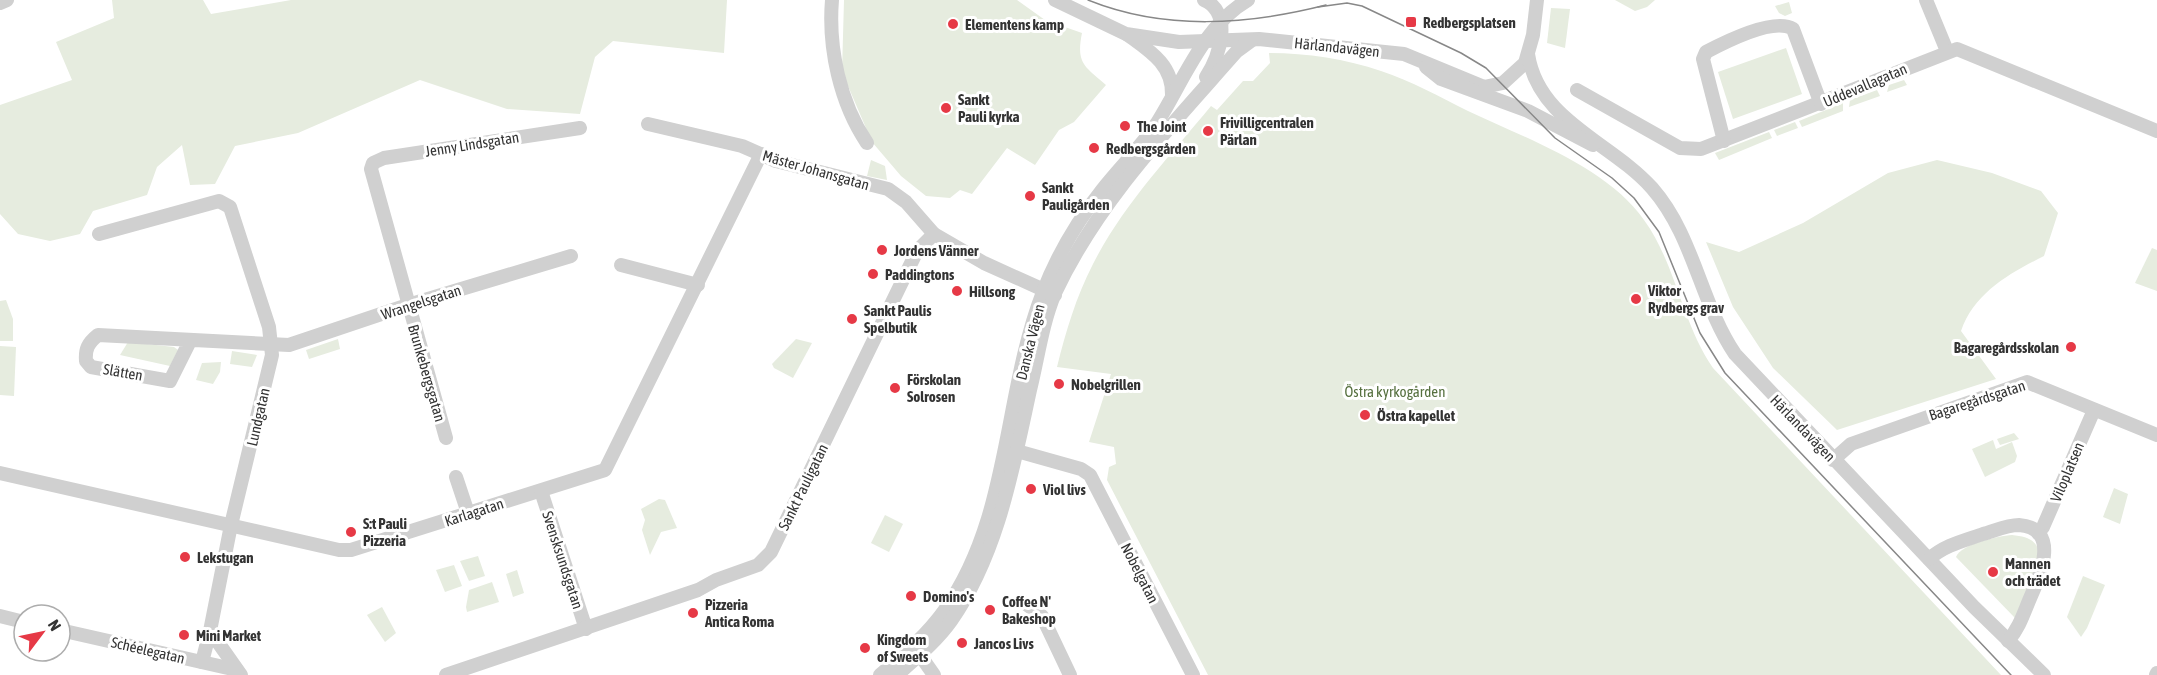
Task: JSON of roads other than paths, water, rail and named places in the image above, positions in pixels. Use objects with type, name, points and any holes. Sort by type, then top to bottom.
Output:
[{"type":"street","points":[[0,3],[7,0]]},
{"type":"street","points":[[832,0],[833,38],[839,74],[849,108],[867,143]]},
{"type":"street","points":[[1055,0],[1126,34],[1162,62],[1170,75],[1172,95]]},
{"type":"street","points":[[1198,95],[1201,84],[1214,66],[1221,41],[1220,24],[1213,6],[1204,0]]},
{"type":"street","name":"Danska Vägen","points":[[880,675],[932,627],[958,591],[990,511],[1011,449],[1044,325],[1049,292],[1061,254],[1092,202],[1148,134],[1206,42],[1220,24],[1248,0]]},
{"type":"street","points":[[1528,54],[1537,0]]},
{"type":"street","points":[[1926,0],[1947,51],[1957,49],[2157,130]]},
{"type":"street","points":[[1725,141],[1703,59],[1706,52],[1756,31],[1779,24],[1793,29],[1821,104]]},
{"type":"street","name":"Härlandavägen","points":[[1126,34],[1170,41],[1206,42],[1252,39],[1404,54],[1484,87],[1503,83],[1520,70],[1528,54]]},
{"type":"street","name":"Danska Vägen","points":[[1049,292],[1103,211],[1198,95],[1237,51],[1252,39]]},
{"type":"street","name":"Uddevallagatan","points":[[1576,90],[1680,148],[1701,149],[1821,104],[1947,51]]},
{"type":"street","name":"Härlandavägen","points":[[1528,54],[1536,84],[1546,100],[1650,186],[1669,210],[1686,242],[1712,315],[1735,354],[1833,460],[2008,641],[2044,675]]},
{"type":"street","name":"Härlandavägen","points":[[1420,62],[1441,79],[1528,111],[1570,135],[1607,151]]},
{"type":"street","name":"Mäster Johansgatan","points":[[648,124],[742,146],[776,161],[888,189],[906,202],[934,234]]},
{"type":"street","name":"Jenny Lindsgatan","points":[[370,170],[373,163],[384,158],[580,128]]},
{"type":"street","name":"Karlagatan","points":[[0,473],[339,550],[351,550],[605,470],[761,154]]},
{"type":"street","name":"Brunkebergsgatan","points":[[370,170],[446,438]]},
{"type":"street","name":"Lundgatan","points":[[99,234],[219,201],[230,207],[269,327],[272,356],[231,525],[202,662]]},
{"type":"street","points":[[934,234],[984,263],[1049,292]]},
{"type":"street","name":"Sankt Pauligatan","points":[[446,675],[698,590],[716,580],[758,565],[771,552],[917,251],[934,234]]},
{"type":"street","name":"Wrangelsgatan","points":[[271,345],[289,345],[408,305],[571,256]]},
{"type":"street","points":[[621,265],[698,285]]},
{"type":"street","name":"Slätten","points":[[190,341],[170,381],[91,367],[86,361],[85,352],[89,342],[98,335],[271,345]]},
{"type":"street","name":"Bagaregårdsgatan","points":[[1833,460],[1851,444],[2020,383],[2033,383],[2157,435]]},
{"type":"street","name":"Viloplatsen","points":[[2038,533],[2043,527],[2094,410]]},
{"type":"street","name":"Danska Vägen","points":[[897,675],[920,655],[951,621],[977,575],[1000,514],[1011,449]]},
{"type":"street","name":"Nobelgatan","points":[[1011,449],[1086,471],[1193,675]]},
{"type":"street","points":[[456,477],[468,513]]},
{"type":"street","name":"Svensksundsgatan","points":[[541,491],[586,629]]},
{"type":"street","points":[[1929,559],[1947,546],[2010,526],[2026,526],[2038,533],[2046,549],[2043,568],[2018,628],[2008,641]]},
{"type":"street","points":[[1022,601],[1042,616],[1070,675]]},
{"type":"street","points":[[210,631],[239,672]]},
{"type":"street","name":"Schéelegatan","points":[[72,633],[239,672]]},
{"type":"street","points":[[920,655],[934,675]]},
{"type":"tram line","points":[[1088,0],[1147,17],[1206,22],[1266,17],[1326,5]]},
{"type":"tram line","points":[[1318,7],[1347,3],[1362,6],[1461,53],[1486,68],[1555,138],[1612,178],[1634,198],[1659,232],[1700,333],[1725,373],[2011,675]]},
{"type":"place","name":"Redbergsplatsen","points":[[1411,22]]},
{"type":"place","name":"Elementens kamp","points":[[953,24]]},
{"type":"place","name":"Sankt Pauli kyrka","points":[[946,108]]},
{"type":"place","name":"The Joint","points":[[1125,126]]},
{"type":"place","name":"Frivilligcentralen Pärlan","points":[[1208,131]]},
{"type":"place","name":"Redbergsgården","points":[[1094,148]]},
{"type":"place","name":"Sankt Pauligården","points":[[1030,196]]},
{"type":"place","name":"Jordens Vänner","points":[[882,250]]},
{"type":"place","name":"Paddingtons","points":[[873,274]]},
{"type":"place","name":"Hillsong","points":[[957,291]]},
{"type":"place","name":"Viktor Rydbergs grav","points":[[1636,299]]},
{"type":"place","name":"Sankt Paulis Spelbutik","points":[[852,319]]},
{"type":"place","name":"Bagaregårdsskolan","points":[[2071,347]]},
{"type":"place","name":"Nobelgrillen","points":[[1059,384]]},
{"type":"place","name":"Förskolan Solrosen","points":[[895,388]]},
{"type":"place","name":"Östra kapellet","points":[[1365,415]]},
{"type":"place","name":"Viol livs","points":[[1031,489]]},
{"type":"place","name":"S:t Pauli Pizzeria","points":[[351,532]]},
{"type":"place","name":"Lekstugan","points":[[185,557]]},
{"type":"place","name":"Mannen och trädet","points":[[1993,572]]},
{"type":"place","name":"Domino's","points":[[911,596]]},
{"type":"place","name":"Coffee N' Bakeshop","points":[[990,610]]},
{"type":"place","name":"Pizzeria Antica Roma","points":[[693,613]]},
{"type":"place","name":"Mini Market","points":[[184,635]]},
{"type":"place","name":"Jancos Livs","points":[[962,643]]},
{"type":"place","name":"Kingdom of Sweets","points":[[865,648]]},
{"type":"park label","name":"Östra kyrkogården","points":[[1395,391]]}]
